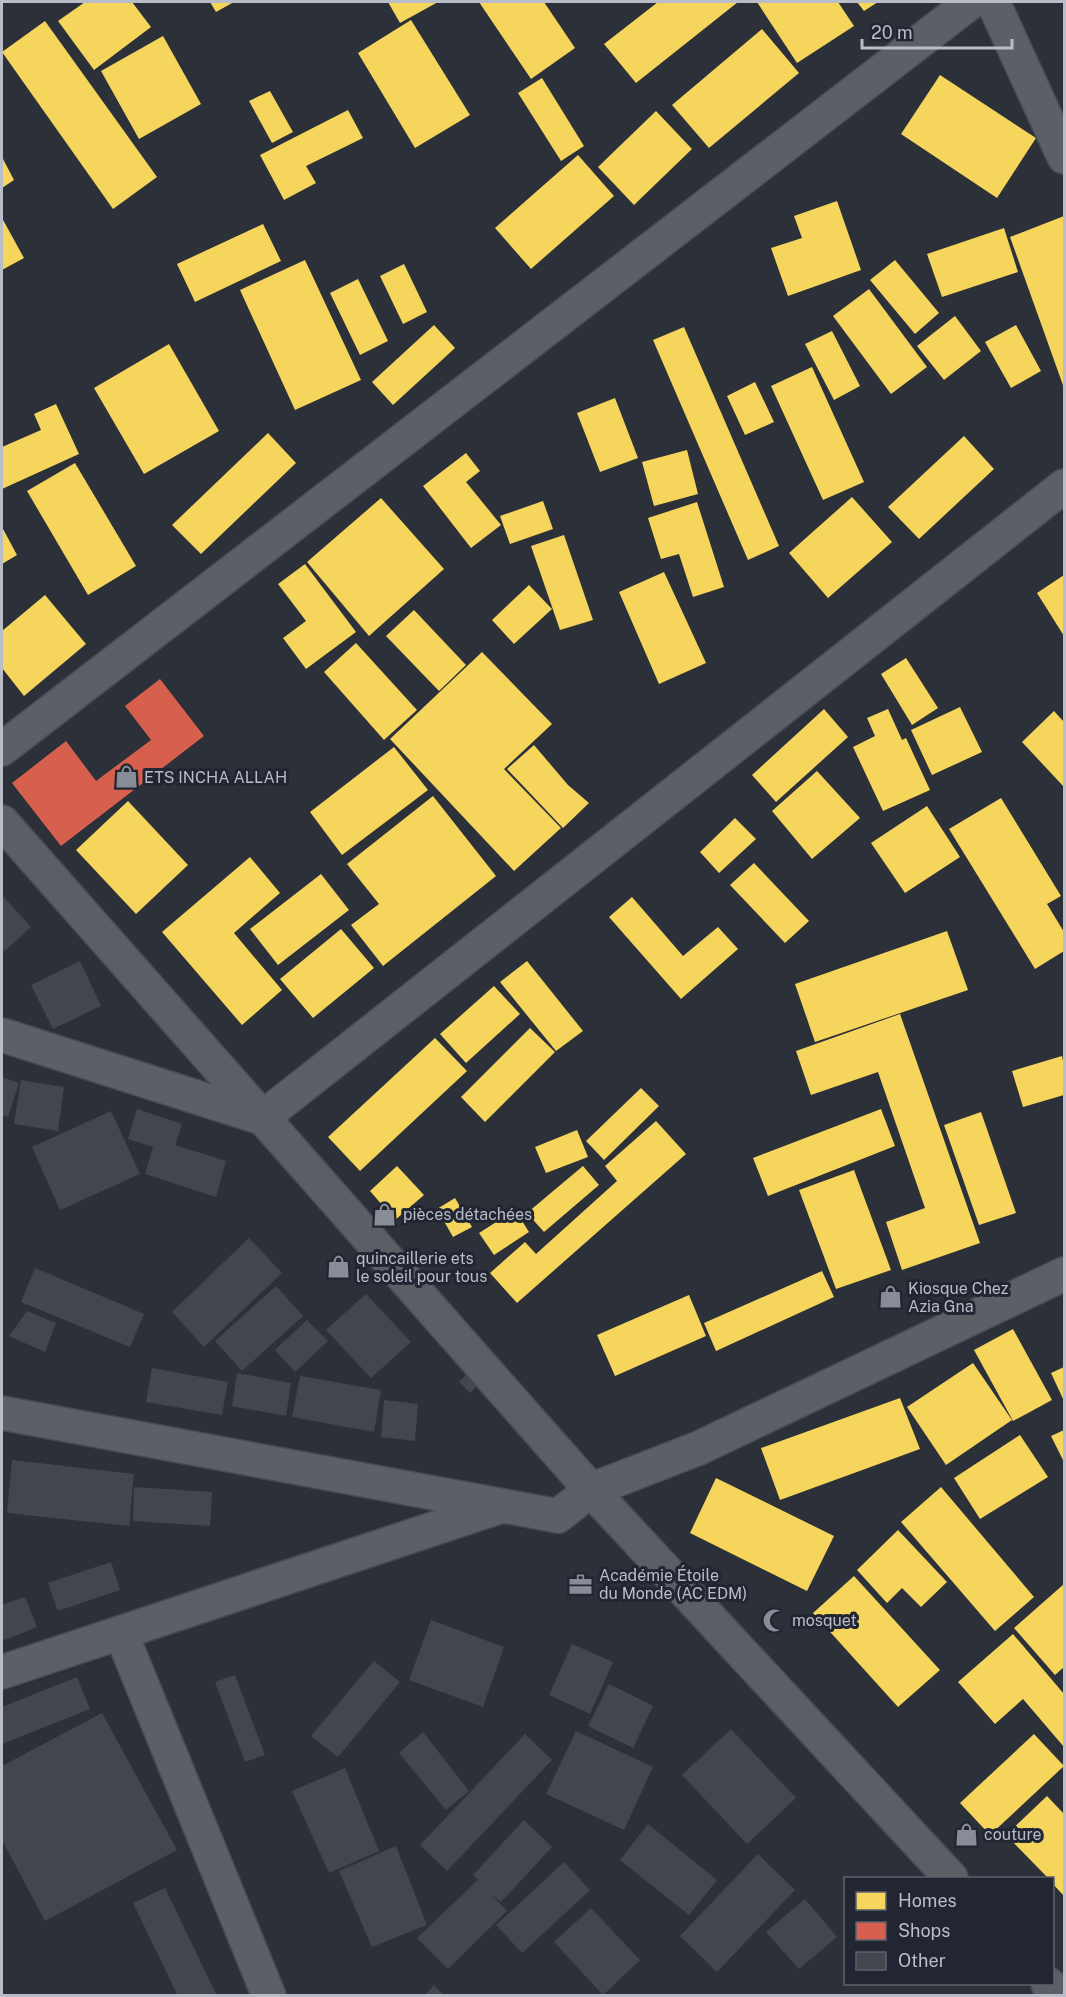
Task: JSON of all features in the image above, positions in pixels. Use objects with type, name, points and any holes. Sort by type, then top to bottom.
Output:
[{"type":"main road","points":[[2,822],[591,1490],[950,1877]]},
{"type":"street","points":[[2,749],[971,2]]},
{"type":"street","points":[[993,2],[1065,157]]},
{"type":"street","points":[[2,1035],[262,1118],[1065,486]]},
{"type":"street","points":[[2,1413],[558,1516],[591,1490],[699,1448],[1065,1274]]},
{"type":"street","points":[[2,1672],[501,1506]]},
{"type":"street","points":[[121,1632],[269,1995]]},
{"type":"building: Homes","points":[[85,2],[132,2],[151,27],[94,70],[58,21]]},
{"type":"building: Homes","points":[[210,2],[234,2],[216,12]]},
{"type":"building: Homes","points":[[388,2],[438,2],[400,23]]},
{"type":"building: Homes","points":[[479,2],[544,2],[575,48],[531,79]]},
{"type":"building: Homes","points":[[658,2],[738,2],[636,83],[604,44]]},
{"type":"building: Homes","points":[[757,2],[838,2],[854,26],[797,63]]},
{"type":"building: Homes","points":[[857,2],[878,2],[864,11]]},
{"type":"building: Homes","points":[[411,20],[470,115],[415,148],[358,53]]},
{"type":"building: Homes","points":[[45,21],[157,177],[113,209],[2,52]]},
{"type":"building: Homes","points":[[762,29],[799,73],[709,148],[672,105]]},
{"type":"building: Homes","points":[[163,36],[201,104],[139,139],[101,71]]},
{"type":"building: Homes","points":[[940,75],[1036,138],[997,198],[901,134]]},
{"type":"building: Homes","points":[[542,78],[584,146],[561,161],[518,93]]},
{"type":"building: Homes","points":[[270,91],[293,132],[272,143],[249,101]]},
{"type":"building: Homes","points":[[348,110],[363,138],[306,166],[316,183],[284,200],[260,155]]},
{"type":"building: Homes","points":[[656,111],[692,149],[634,205],[598,167]]},
{"type":"building: Homes","points":[[578,155],[614,196],[531,269],[495,228]]},
{"type":"building: Homes","points":[[2,157],[14,180],[2,188]]},
{"type":"building: Homes","points":[[837,201],[861,270],[788,296],[771,248],[802,238],[794,216]]},
{"type":"building: Homes","points":[[1064,216],[1064,388],[1010,237]]},
{"type":"building: Homes","points":[[2,218],[24,258],[2,270]]},
{"type":"building: Homes","points":[[263,224],[281,261],[195,302],[177,264]]},
{"type":"building: Homes","points":[[1004,228],[1018,272],[942,297],[927,254]]},
{"type":"building: Homes","points":[[305,260],[361,380],[295,410],[240,290]]},
{"type":"building: Homes","points":[[895,260],[939,313],[915,334],[870,280]]},
{"type":"building: Homes","points":[[404,264],[427,312],[403,324],[380,276]]},
{"type":"building: Homes","points":[[358,279],[388,341],[360,355],[330,293]]},
{"type":"building: Homes","points":[[869,289],[927,367],[891,394],[833,316]]},
{"type":"building: Homes","points":[[955,316],[981,351],[944,380],[917,346]]},
{"type":"building: Homes","points":[[434,325],[455,348],[393,405],[372,382]]},
{"type":"building: Homes","points":[[1016,325],[1041,371],[1011,388],[985,342]]},
{"type":"building: Homes","points":[[684,327],[779,546],[748,560],[653,340]]},
{"type":"building: Homes","points":[[832,331],[860,386],[834,400],[805,344]]},
{"type":"building: Homes","points":[[169,344],[219,431],[144,474],[94,388]]},
{"type":"building: Homes","points":[[812,367],[864,482],[823,500],[771,386]]},
{"type":"building: Homes","points":[[755,382],[774,422],[745,435],[727,396]]},
{"type":"building: Homes","points":[[615,398],[638,458],[600,472],[577,413]]},
{"type":"building: Homes","points":[[56,404],[79,454],[2,489],[2,447],[41,430],[34,414]]},
{"type":"building: Homes","points":[[268,433],[296,463],[201,554],[172,525]]},
{"type":"building: Homes","points":[[964,436],[994,469],[919,539],[888,507]]},
{"type":"building: Homes","points":[[687,450],[698,494],[654,506],[642,462]]},
{"type":"building: Homes","points":[[466,453],[480,471],[466,482],[501,525],[471,548],[423,486]]},
{"type":"building: Homes","points":[[75,463],[136,566],[88,595],[27,491]]},
{"type":"building: Homes","points":[[852,497],[892,542],[828,598],[789,553]]},
{"type":"building: Homes","points":[[381,498],[444,569],[369,636],[307,562]]},
{"type":"building: Homes","points":[[543,501],[553,529],[510,544],[500,516]]},
{"type":"building: Homes","points":[[697,502],[724,587],[693,597],[679,554],[661,559],[648,518]]},
{"type":"building: Homes","points":[[2,527],[17,555],[2,564]]},
{"type":"building: Homes","points":[[564,535],[593,620],[560,630],[531,546]]},
{"type":"building: Homes","points":[[305,564],[356,632],[306,669],[283,638],[306,621],[278,584]]},
{"type":"building: Homes","points":[[664,572],[706,663],[659,684],[619,592]]},
{"type":"building: Homes","points":[[1064,575],[1064,636],[1037,593]]},
{"type":"building: Homes","points":[[529,585],[552,609],[514,644],[492,620]]},
{"type":"building: Homes","points":[[45,595],[86,644],[24,696],[2,668],[2,631]]},
{"type":"building: Homes","points":[[414,610],[466,665],[439,691],[386,636]]},
{"type":"building: Homes","points":[[356,643],[417,710],[384,740],[324,672]]},
{"type":"building: Homes","points":[[482,652],[552,724],[504,769],[561,828],[514,871],[390,739]]},
{"type":"building: Homes","points":[[906,658],[938,708],[912,725],[881,674]]},
{"type":"building: Homes","points":[[960,707],[982,752],[932,775],[911,730]]},
{"type":"building: Homes","points":[[824,709],[848,737],[776,802],[752,775]]},
{"type":"building: Homes","points":[[888,709],[902,740],[906,738],[930,790],[883,811],[853,747],[875,736],[867,718]]},
{"type":"building: Homes","points":[[1054,711],[1064,722],[1064,787],[1022,742]]},
{"type":"building: Homes","points":[[534,745],[568,785],[589,803],[563,828],[507,769]]},
{"type":"building: Homes","points":[[394,747],[428,790],[342,855],[310,812]]},
{"type":"building: Homes","points":[[817,771],[860,818],[812,859],[772,811]]},
{"type":"building: Homes","points":[[433,796],[496,876],[383,966],[351,925],[379,904],[347,864]]},
{"type":"building: Homes","points":[[1001,798],[1061,896],[1047,904],[1064,932],[1064,951],[1035,969],[949,829]]},
{"type":"building: Homes","points":[[128,801],[188,865],[136,914],[76,850]]},
{"type":"building: Homes","points":[[927,806],[960,857],[905,893],[871,843]]},
{"type":"building: Homes","points":[[735,818],[756,839],[719,873],[700,852]]},
{"type":"building: Homes","points":[[250,857],[280,893],[234,933],[282,990],[242,1025],[162,932]]},
{"type":"building: Homes","points":[[754,863],[809,921],[785,943],[730,885]]},
{"type":"building: Homes","points":[[321,874],[349,910],[278,965],[250,929]]},
{"type":"building: Homes","points":[[632,897],[683,956],[718,927],[738,949],[681,999],[609,917]]},
{"type":"building: Homes","points":[[341,929],[374,968],[313,1018],[280,979]]},
{"type":"building: Homes","points":[[947,931],[968,990],[815,1042],[795,984]]},
{"type":"building: Homes","points":[[527,961],[583,1031],[556,1051],[500,982]]},
{"type":"building: Homes","points":[[494,986],[520,1014],[466,1063],[440,1034]]},
{"type":"building: Homes","points":[[900,1014],[980,1243],[902,1270],[886,1222],[925,1208],[878,1072],[811,1095],[796,1051]]},
{"type":"building: Homes","points":[[530,1028],[555,1052],[485,1122],[461,1097]]},
{"type":"building: Homes","points":[[435,1038],[467,1071],[360,1171],[328,1137]]},
{"type":"building: Homes","points":[[1062,1056],[1064,1095],[1023,1107],[1012,1071]]},
{"type":"building: Homes","points":[[641,1088],[659,1106],[604,1160],[586,1141]]},
{"type":"building: Homes","points":[[881,1109],[895,1146],[768,1196],[753,1158]]},
{"type":"building: Homes","points":[[981,1112],[1016,1213],[979,1225],[944,1125]]},
{"type":"building: Homes","points":[[656,1121],[686,1154],[517,1303],[490,1273],[525,1242],[536,1254],[617,1181],[605,1166]]},
{"type":"building: Homes","points":[[577,1130],[588,1157],[546,1173],[535,1147]]},
{"type":"building: Homes","points":[[397,1166],[424,1195],[395,1220],[370,1191]]},
{"type":"building: Homes","points":[[583,1166],[599,1185],[544,1232],[527,1213]]},
{"type":"building: Homes","points":[[854,1170],[891,1270],[836,1289],[799,1190]]},
{"type":"building: Homes","points":[[455,1198],[472,1227],[453,1237],[437,1209]]},
{"type":"building: Homes","points":[[515,1210],[529,1232],[494,1255],[479,1233]]},
{"type":"building: Homes","points":[[822,1271],[834,1297],[716,1351],[704,1323]]},
{"type":"building: Homes","points":[[689,1295],[706,1336],[615,1376],[597,1335]]},
{"type":"building: Homes","points":[[1013,1329],[1052,1400],[1013,1421],[974,1350]]},
{"type":"building: Homes","points":[[973,1363],[1012,1420],[946,1465],[907,1407]]},
{"type":"building: Homes","points":[[1064,1367],[1064,1401],[1051,1373]]},
{"type":"building: Homes","points":[[900,1398],[920,1449],[780,1500],[761,1448]]},
{"type":"building: Homes","points":[[1064,1430],[1064,1462],[1051,1436]]},
{"type":"building: Homes","points":[[1020,1435],[1048,1477],[980,1519],[954,1478]]},
{"type":"building: Homes","points":[[716,1478],[834,1536],[807,1591],[690,1533]]},
{"type":"building: Homes","points":[[941,1487],[1034,1597],[995,1631],[901,1522]]},
{"type":"building: Homes","points":[[898,1530],[947,1582],[921,1607],[902,1588],[887,1603],[857,1570]]},
{"type":"building: Homes","points":[[854,1576],[940,1670],[898,1707],[813,1613]]},
{"type":"building: Homes","points":[[1064,1584],[1064,1667],[1055,1675],[1014,1628]]},
{"type":"building: Homes","points":[[1013,1634],[1064,1694],[1064,1747],[1023,1699],[995,1724],[958,1682]]},
{"type":"building: Homes","points":[[1034,1734],[1064,1766],[990,1835],[960,1803]]},
{"type":"building: Homes","points":[[1047,1796],[1064,1814],[1064,1896],[1054,1885],[1054,1877],[1047,1877],[1006,1835]]},
{"type":"building: Shops","points":[[160,679],[204,736],[61,846],[12,783],[66,741],[96,781],[151,740],[125,706]]},
{"type":"building: Other","points":[[2,895],[31,927],[5,951],[2,947]]},
{"type":"building: Other","points":[[80,961],[101,1006],[53,1029],[31,985]]},
{"type":"building: Other","points":[[2,1077],[19,1083],[8,1117],[2,1115]]},
{"type":"building: Other","points":[[21,1080],[64,1087],[58,1131],[14,1124]]},
{"type":"building: Other","points":[[137,1109],[182,1124],[175,1145],[226,1161],[216,1197],[145,1174],[153,1147],[128,1139]]},
{"type":"building: Other","points":[[111,1111],[140,1174],[60,1210],[32,1147]]},
{"type":"building: Other","points":[[249,1238],[282,1273],[204,1347],[172,1312]]},
{"type":"building: Other","points":[[35,1268],[144,1314],[130,1347],[21,1302]]},
{"type":"building: Other","points":[[276,1286],[303,1316],[242,1371],[215,1341]]},
{"type":"building: Other","points":[[366,1294],[411,1342],[371,1378],[326,1330]]},
{"type":"building: Other","points":[[27,1311],[56,1323],[45,1352],[9,1336]]},
{"type":"building: Other","points":[[307,1320],[328,1341],[295,1372],[275,1350]]},
{"type":"building: Other","points":[[152,1368],[228,1382],[222,1415],[146,1402]]},
{"type":"building: Other","points":[[237,1373],[291,1383],[286,1416],[232,1406]]},
{"type":"building: Other","points":[[467,1374],[478,1385],[470,1393],[459,1382]]},
{"type":"building: Other","points":[[300,1376],[381,1390],[374,1432],[292,1417]]},
{"type":"building: Other","points":[[384,1400],[418,1404],[415,1441],[381,1437]]},
{"type":"building: Other","points":[[12,1460],[134,1474],[129,1526],[7,1513]]},
{"type":"building: Other","points":[[134,1487],[212,1492],[210,1526],[133,1521]]},
{"type":"building: Other","points":[[111,1562],[120,1590],[58,1611],[48,1583]]},
{"type":"building: Other","points":[[25,1597],[37,1627],[2,1641],[2,1605]]},
{"type":"building: Other","points":[[431,1620],[504,1647],[483,1707],[409,1680]]},
{"type":"building: Other","points":[[572,1644],[613,1662],[590,1714],[549,1695]]},
{"type":"building: Other","points":[[374,1661],[400,1682],[338,1757],[311,1736]]},
{"type":"building: Other","points":[[235,1675],[265,1755],[245,1762],[215,1682]]},
{"type":"building: Other","points":[[77,1677],[90,1709],[2,1744],[2,1707]]},
{"type":"building: Other","points":[[609,1684],[653,1706],[633,1748],[588,1726]]},
{"type":"building: Other","points":[[102,1713],[177,1850],[45,1921],[2,1840],[2,1766]]},
{"type":"building: Other","points":[[731,1729],[796,1798],[747,1844],[682,1775]]},
{"type":"building: Other","points":[[576,1731],[653,1767],[624,1830],[546,1794]]},
{"type":"building: Other","points":[[423,1732],[469,1791],[446,1810],[399,1753]]},
{"type":"building: Other","points":[[525,1734],[552,1760],[447,1871],[420,1845]]},
{"type":"building: Other","points":[[345,1768],[379,1851],[329,1873],[292,1791]]},
{"type":"building: Other","points":[[524,1820],[552,1847],[501,1902],[491,1894],[507,1911],[448,1969],[417,1938],[478,1880],[473,1875]]},
{"type":"building: Other","points":[[648,1824],[717,1880],[689,1915],[620,1860]]},
{"type":"building: Other","points":[[396,1846],[427,1925],[372,1947],[339,1871]]},
{"type":"building: Other","points":[[758,1854],[795,1890],[717,1972],[680,1936]]},
{"type":"building: Other","points":[[564,1862],[590,1890],[522,1953],[496,1925]]},
{"type":"building: Other","points":[[165,1888],[217,1996],[178,1996],[133,1903]]},
{"type":"building: Other","points":[[805,1899],[837,1937],[799,1969],[766,1932]]},
{"type":"building: Other","points":[[591,1908],[640,1960],[603,1995],[554,1942]]},
{"type":"building: Other","points":[[434,1985],[444,1996],[424,1996]]},
{"type":"place","name":"ETS INCHA ALLAH","points":[[126,777]]},
{"type":"place","name":"pièces détachées","points":[[385,1214]]},
{"type":"place","name":"quincaillerie ets le soleil pour tous","points":[[338,1267]]},
{"type":"place","name":"Kiosque Chez Azia Gna","points":[[890,1297]]},
{"type":"place","name":"Académie Étoile du Monde (AC EDM)","points":[[581,1584]]},
{"type":"place","name":"mosquet","points":[[774,1620]]},
{"type":"place","name":"couture","points":[[966,1834]]}]
